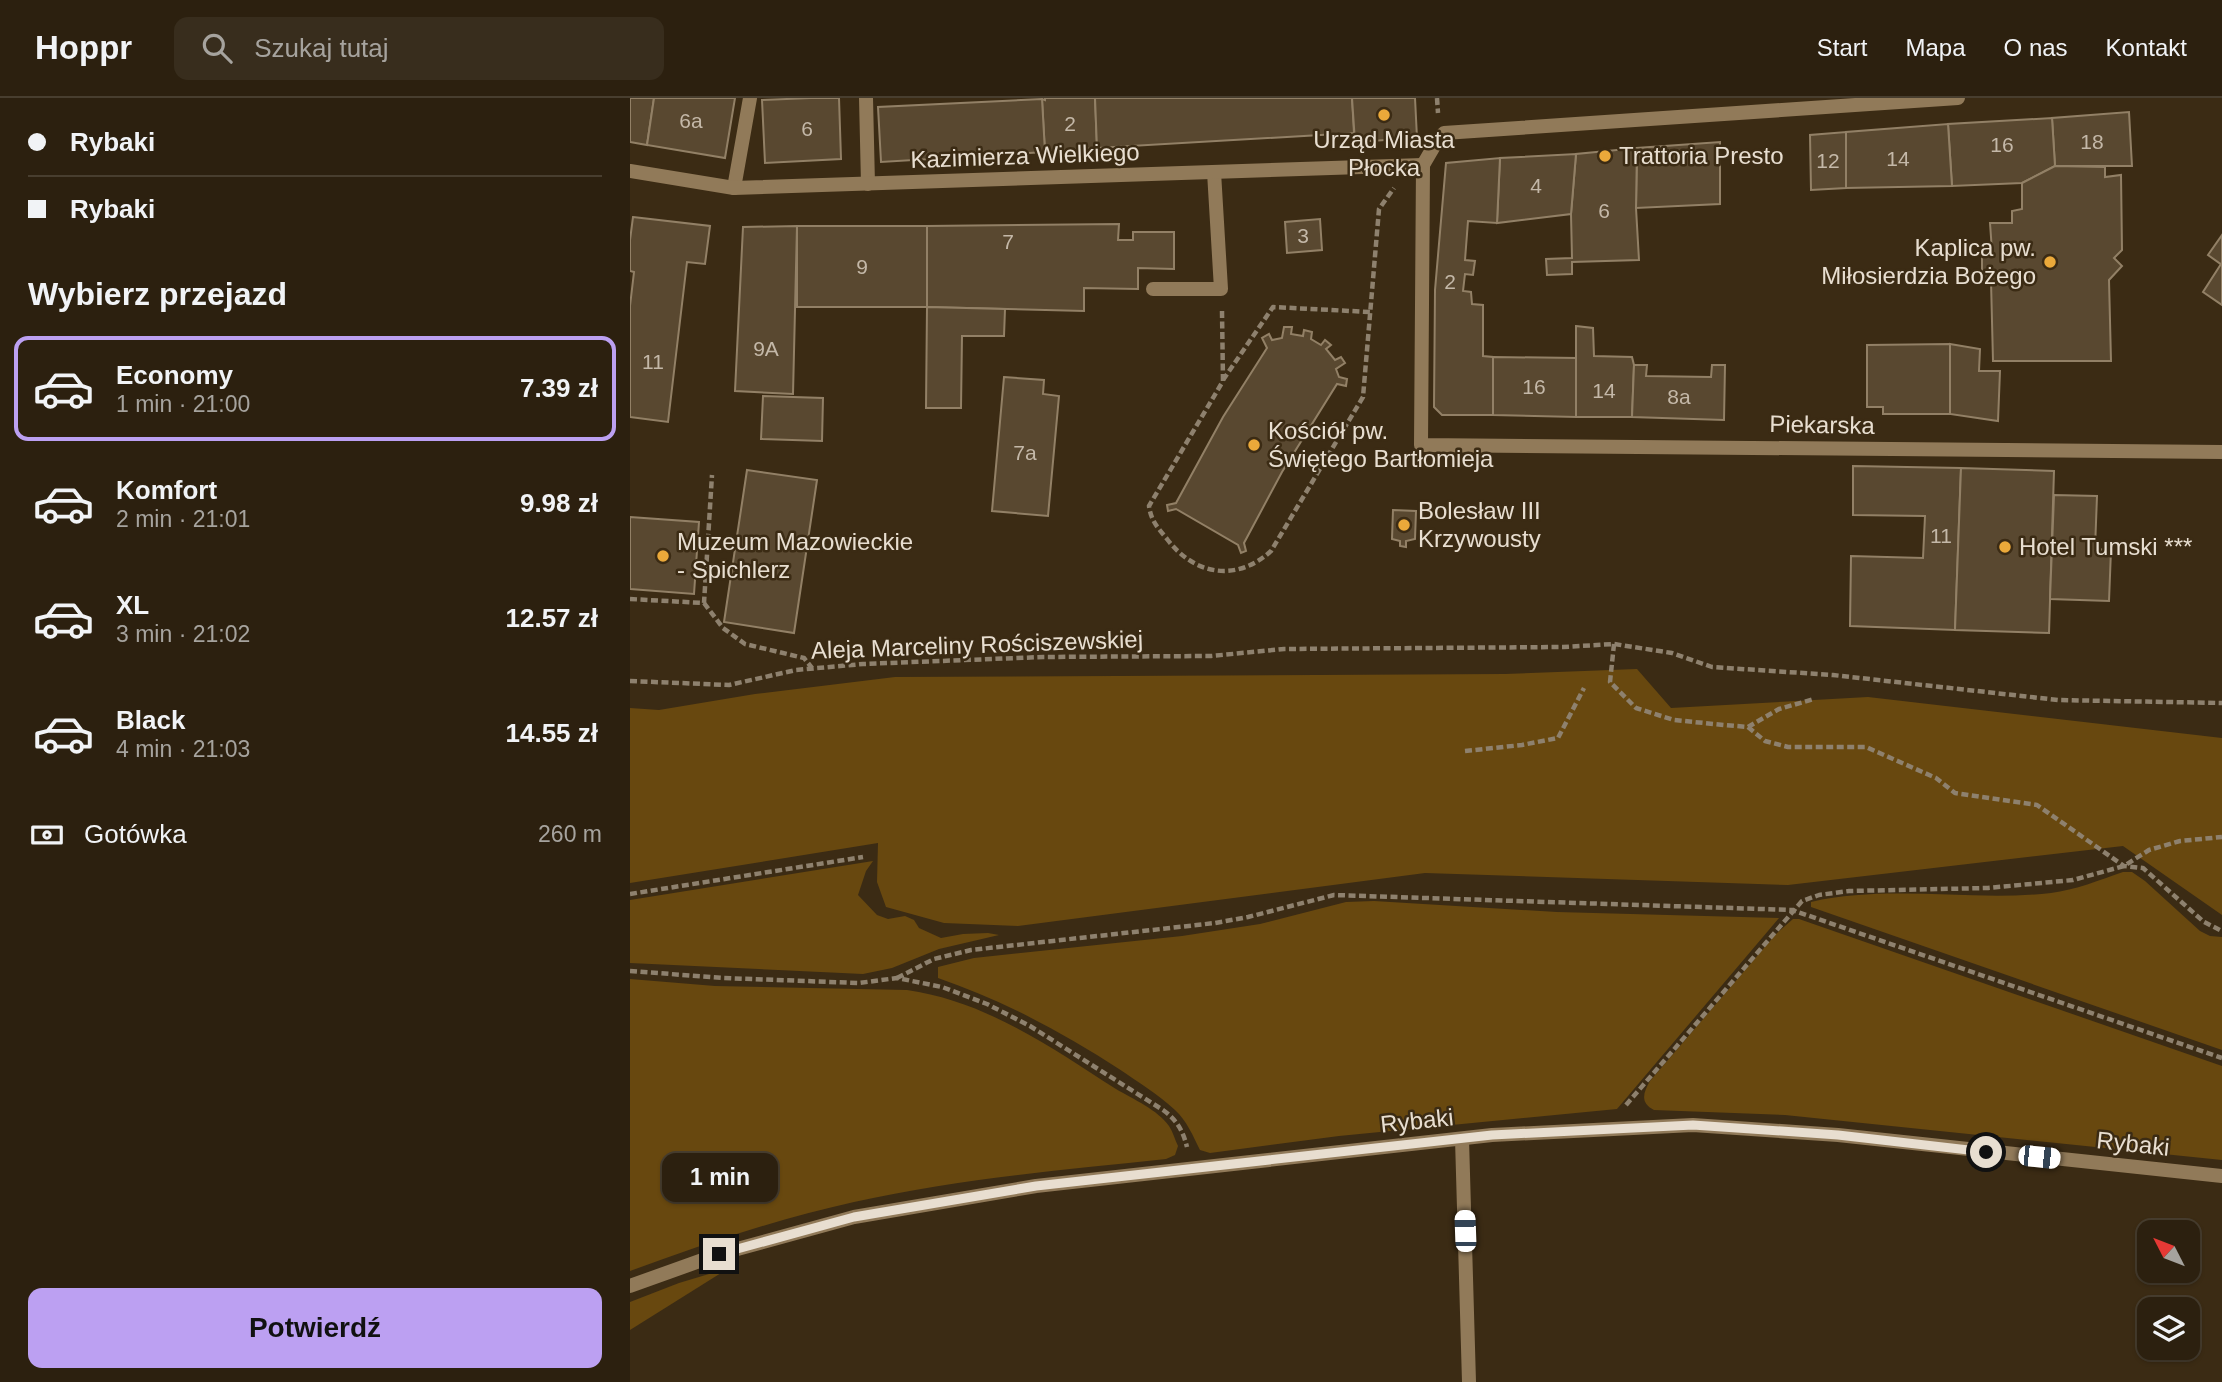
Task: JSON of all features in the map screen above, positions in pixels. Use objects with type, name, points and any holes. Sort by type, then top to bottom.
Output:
[{"type":"street","points":[[734,188],[750,98]]},
{"type":"street","points":[[866,98],[868,184]]},
{"type":"street","points":[[1417,165],[1444,132],[1958,98]]},
{"type":"street","name":"Kazimierza Wielkiego","points":[[630,171],[734,188],[1417,165]]},
{"type":"street","name":"Piekarska","points":[[1417,165],[1421,445],[2222,452]]},
{"type":"street","points":[[1153,289],[1221,289],[1214,172]]},
{"type":"street","name":"Rybaki","points":[[630,1286],[719,1254],[854,1217],[1036,1186],[1462,1139],[1606,1129],[1693,1125],[1838,1135],[2222,1176]]},
{"type":"street","points":[[1462,1139],[1469,1382]]},
{"type":"path","points":[[1370,312],[1273,307],[1223,381],[1149,506],[1151,519],[1175,551],[1196,565],[1218,571],[1247,568],[1271,551],[1363,397],[1379,209],[1417,165]]},
{"type":"path","points":[[1221,289],[1223,381]]},
{"type":"path","points":[[712,475],[704,603],[723,628],[745,644],[804,658],[813,669]]},
{"type":"path","points":[[630,599],[704,603]]},
{"type":"path","points":[[1614,644],[1610,682],[1636,708],[1674,720],[1748,727],[1765,741],[1788,747],[1866,747],[1936,778],[1955,793],[2038,805],[2123,866],[2143,869],[2204,922],[2222,931]]},
{"type":"path","name":"Aleja Marceliny Rościszewskiej","points":[[630,681],[729,685],[796,670],[863,664],[1043,657],[1210,656],[1284,649],[1563,647],[1614,644],[1672,653],[1712,667],[1833,675],[2058,700],[2222,703]]},
{"type":"path","points":[[1465,751],[1558,738],[1584,688]]},
{"type":"path","points":[[1748,727],[1780,709],[1814,699]]},
{"type":"path","points":[[1606,1129],[1802,901],[1819,895],[1849,891],[2026,886],[2073,880],[2123,866],[2149,850],[2180,841],[2222,838]]},
{"type":"path","points":[[630,894],[863,857]]},
{"type":"path","points":[[897,978],[934,959],[971,950],[1215,923],[1334,895],[1793,910],[2222,1058]]},
{"type":"path","points":[[630,971],[859,983],[897,978],[942,987],[1030,1026],[1172,1116],[1181,1128],[1188,1169]]},
{"type":"shaded area","points":[[1637,669],[1671,708],[1868,697],[2222,738],[2222,915],[2123,846],[1788,885],[1425,873],[1018,926],[944,923],[886,907],[877,882],[878,843],[630,883],[630,708],[659,710],[755,694],[895,677],[1505,674]]},
{"type":"shaded area","points":[[873,861],[866,871],[858,895],[877,915],[888,919],[905,916],[914,920],[919,928],[941,938],[963,934],[999,935],[939,949],[892,968],[863,974],[630,963],[630,900]]},
{"type":"shaded area","points":[[2123,872],[2132,872],[2145,881],[2200,931],[2210,936],[2222,937],[2222,1050],[1811,907],[1811,902],[1871,894],[1991,896],[2051,893]]},
{"type":"shaded area","points":[[1374,901],[1557,912],[1779,918],[1617,1109],[1339,1136],[1210,1153],[1200,1150],[1175,1110],[1119,1069],[1031,1018],[938,978],[938,967],[974,958],[1182,936],[1260,924],[1346,902]]},
{"type":"shaded area","points":[[1793,919],[2222,1066],[2222,1160],[1785,1115],[1654,1110],[1646,1104],[1644,1097],[1650,1081],[1776,934]]},
{"type":"shaded area","points":[[630,979],[715,986],[907,990],[963,1004],[1042,1042],[1145,1105],[1169,1126],[1178,1146],[1175,1155],[1166,1159],[971,1181],[854,1202],[740,1233],[630,1271]]},
{"type":"shaded area","points":[[729,1268],[630,1330],[630,1302]]},
{"type":"building","points":[[630,98],[654,98],[647,145],[630,142]]},
{"type":"building","points":[[654,98],[735,98],[725,158],[647,145]]},
{"type":"building","points":[[839,98],[841,159],[765,163],[762,100]]},
{"type":"building","points":[[1095,98],[1097,148],[1045,152],[1042,99]]},
{"type":"building","points":[[1095,98],[1352,98],[1354,133],[1097,148]]},
{"type":"building","name":"Urząd Miasta Płocka","points":[[1352,98],[1415,98],[1417,138],[1355,142]]},
{"type":"building","points":[[1042,99],[1045,152],[881,162],[878,107]]},
{"type":"building","points":[[2129,112],[2132,166],[2055,166],[2052,118]]},
{"type":"building","points":[[2052,118],[2055,166],[2022,183],[1952,186],[1948,124]]},
{"type":"building","points":[[1948,124],[1952,186],[1846,188],[1846,132]]},
{"type":"building","points":[[1846,132],[1846,188],[1811,190],[1810,135]]},
{"type":"building","points":[[1720,142],[1720,204],[1636,208],[1637,148]]},
{"type":"building","points":[[1637,148],[1639,260],[1572,262],[1572,274],[1547,275],[1546,259],[1572,258],[1571,214],[1576,154]]},
{"type":"building","points":[[1576,154],[1571,214],[1497,223],[1500,158]]},
{"type":"building","points":[[1500,158],[1497,223],[1468,221],[1465,260],[1475,261],[1473,275],[1465,274],[1463,291],[1471,292],[1472,304],[1483,305],[1483,356],[1493,357],[1493,415],[1442,415],[1434,407],[1435,290],[1446,163]]},
{"type":"building","name":"Kaplica pw. Miłosierdzia Bożego","points":[[2055,166],[2105,167],[2105,177],[2121,175],[2122,250],[2114,258],[2122,266],[2109,280],[2111,361],[1993,361],[1991,281],[1982,281],[1982,251],[1992,251],[1990,223],[2012,223],[2012,211],[2022,209],[2022,183]]},
{"type":"building","points":[[633,217],[710,226],[705,264],[687,262],[668,422],[630,417],[630,306],[634,272],[630,271],[630,240]]},
{"type":"building","points":[[1320,219],[1322,250],[1287,253],[1285,222]]},
{"type":"building","points":[[1119,224],[1118,240],[1133,240],[1133,232],[1174,232],[1174,269],[1138,268],[1138,289],[1084,288],[1084,311],[927,307],[927,226]]},
{"type":"building","points":[[797,226],[927,226],[927,307],[797,307]]},
{"type":"building","points":[[797,226],[793,394],[735,391],[743,227]]},
{"type":"building","points":[[2222,235],[2222,265],[2208,255]]},
{"type":"building","points":[[2222,265],[2222,305],[2203,292]]},
{"type":"building","points":[[927,307],[1005,309],[1004,336],[962,336],[961,408],[926,408]]},
{"type":"building","points":[[1576,326],[1593,328],[1594,356],[1632,357],[1632,417],[1576,417]]},
{"type":"building","name":"Kościół pw. Świętego Bartłomieja","points":[[1284,327],[1292,327],[1291,334],[1303,336],[1304,330],[1312,332],[1311,339],[1321,345],[1325,340],[1331,345],[1326,349],[1335,360],[1341,357],[1345,363],[1336,369],[1339,377],[1347,379],[1346,386],[1337,384],[1282,472],[1244,543],[1246,551],[1241,553],[1238,545],[1176,509],[1168,511],[1167,505],[1176,503],[1223,417],[1267,348],[1262,338],[1269,334],[1272,340],[1282,338]]},
{"type":"building","points":[[1950,344],[1950,414],[1883,414],[1883,407],[1867,407],[1867,345]]},
{"type":"building","points":[[1950,344],[1980,349],[1979,371],[2000,371],[1998,421],[1950,414]]},
{"type":"building","points":[[1493,357],[1576,358],[1576,417],[1493,415]]},
{"type":"building","points":[[1634,365],[1647,365],[1646,376],[1711,377],[1712,365],[1725,365],[1724,420],[1632,417]]},
{"type":"building","points":[[1004,377],[1044,380],[1043,394],[1059,396],[1048,516],[992,511]]},
{"type":"building","points":[[763,396],[823,398],[822,441],[761,439]]},
{"type":"building","points":[[1853,466],[1961,468],[1955,630],[1850,626],[1851,556],[1923,558],[1925,516],[1853,515]]},
{"type":"building","name":"Hotel Tumski ***","points":[[1961,468],[2054,471],[2049,633],[1955,630]]},
{"type":"building","points":[[747,470],[817,480],[794,633],[724,622]]},
{"type":"building","points":[[2054,495],[2097,496],[2095,549],[2111,550],[2109,601],[2050,599]]},
{"type":"building","name":"Bolesław III Krzywousty","points":[[1393,510],[1416,511],[1415,539],[1406,541],[1406,547],[1400,546],[1400,541],[1392,539]]},
{"type":"building","name":"Muzeum Mazowieckie - Spichlerz","points":[[630,517],[699,522],[694,594],[630,589]]},
{"type":"place","name":"Urząd Miasta Płocka","points":[[1384,115]]},
{"type":"place","name":"Trattoria Presto","points":[[1605,156]]},
{"type":"place","name":"Kaplica pw. Miłosierdzia Bożego","points":[[2050,262]]},
{"type":"place","name":"Kościół pw. Świętego Bartłomieja","points":[[1254,445]]},
{"type":"place","name":"Bolesław III Krzywousty","points":[[1404,525]]},
{"type":"place","name":"Hotel Tumski ***","points":[[2005,547]]},
{"type":"place","name":"Muzeum Mazowieckie - Spichlerz","points":[[663,556]]},
{"type":"route","points":[[719,1254],[854,1217],[1036,1186],[1492,1135],[1693,1125],[1838,1135],[1986,1152]]}]
